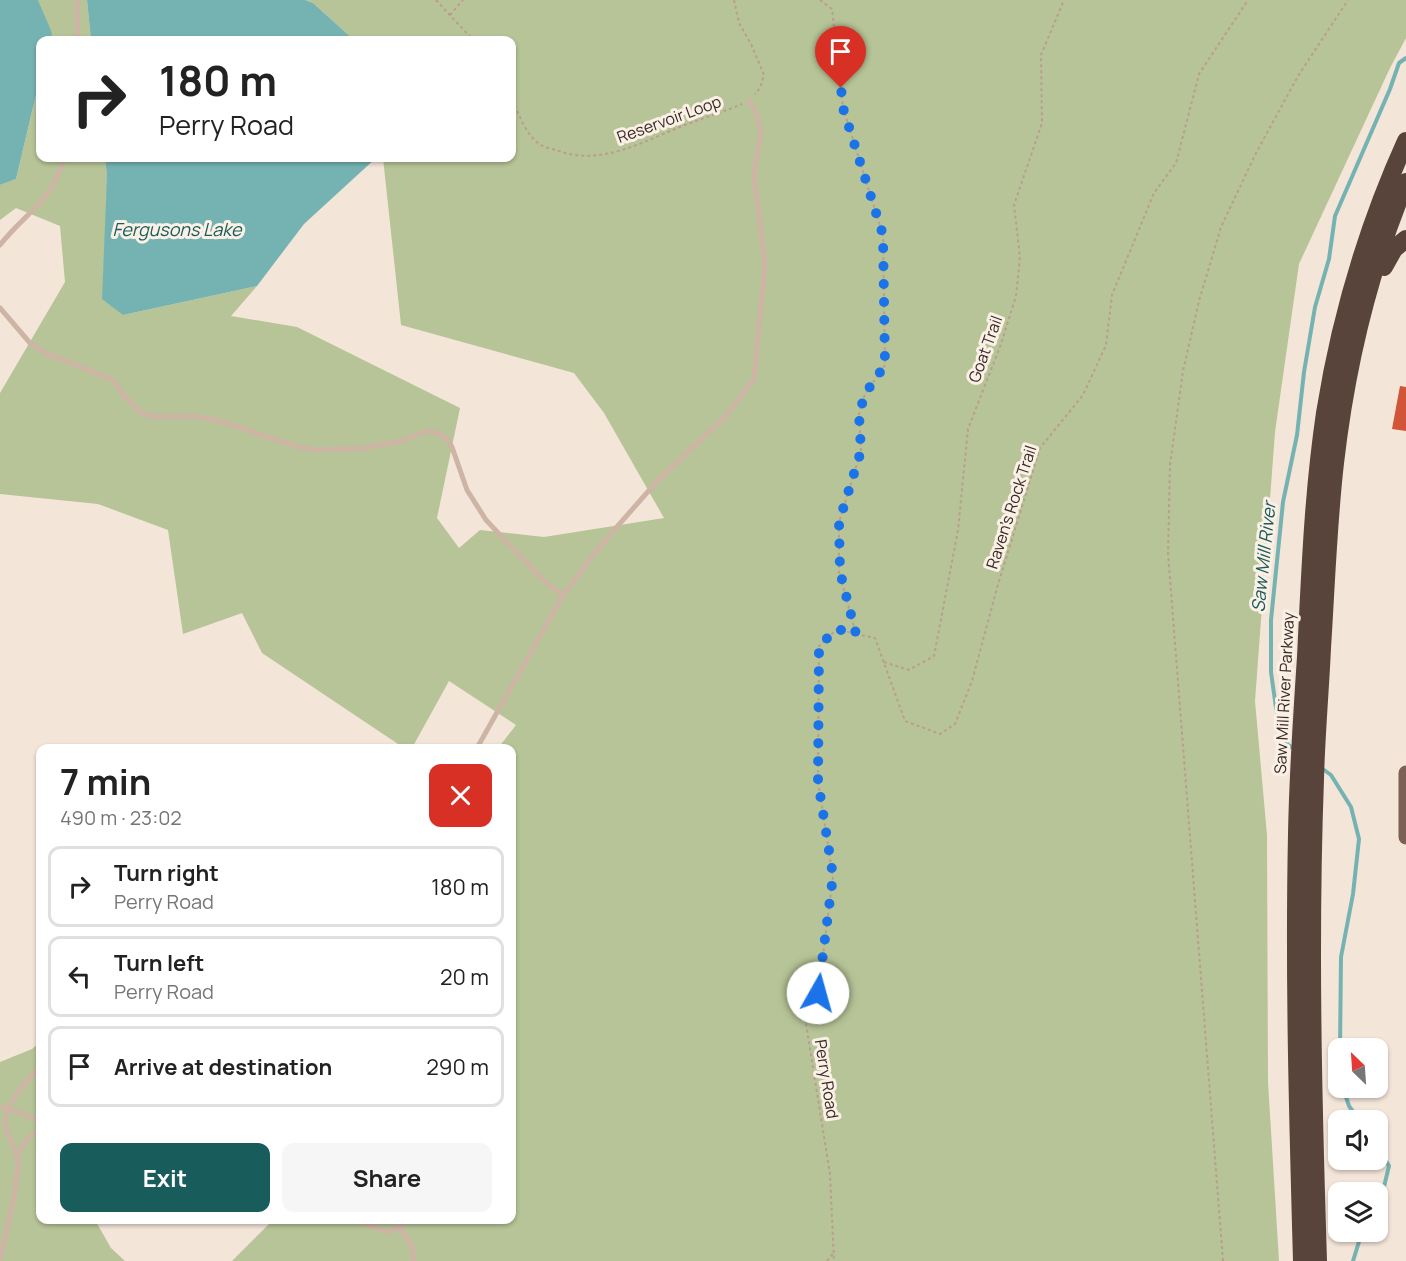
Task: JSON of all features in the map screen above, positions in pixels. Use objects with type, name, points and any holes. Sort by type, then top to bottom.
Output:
[{"type":"highway","name":"Saw Mill River Parkway","points":[[1302,1261],[1296,926],[1299,766],[1314,518],[1325,413],[1341,333],[1356,275],[1386,187],[1406,141]]},
{"type":"highway","points":[[1318,1261],[1312,990],[1315,777],[1335,464],[1349,372],[1359,327],[1386,236],[1406,182]]},
{"type":"highway","points":[[1359,327],[1389,255],[1406,239]]},
{"type":"main road","points":[[1406,773],[1406,837]]},
{"type":"lane","points":[[77,0],[78,36]]},
{"type":"lane","points":[[479,744],[562,595],[601,545],[652,488],[725,417],[754,379],[765,264],[754,175],[761,131],[756,112],[749,101]]},
{"type":"lane","points":[[0,245],[16,226],[37,208],[52,189],[62,162]]},
{"type":"lane","points":[[0,308],[30,343],[48,354],[113,380],[125,397],[143,414],[157,417],[206,418],[315,450],[365,448],[401,441],[426,431],[437,433],[447,439],[452,447],[467,490],[486,520],[542,579],[562,595]]},
{"type":"lane","points":[[0,1259],[17,1179],[18,1155],[5,1127],[8,1109],[25,1083],[36,1071]]},
{"type":"lane","points":[[0,1107],[36,1120]]},
{"type":"lane","points":[[18,1155],[28,1138],[36,1133]]},
{"type":"lane","points":[[365,1224],[389,1232],[403,1224]]},
{"type":"lane","points":[[399,1227],[411,1244],[414,1261]]},
{"type":"path","points":[[436,0],[468,36]]},
{"type":"path","points":[[450,15],[463,0]]},
{"type":"path","points":[[734,0],[738,23],[751,44],[764,75],[760,88],[749,101]]},
{"type":"path","points":[[820,0],[832,9],[843,108],[883,235],[885,365],[865,394],[859,414],[861,451],[839,522],[840,572],[856,634]]},
{"type":"path","name":"Goat Trail","points":[[884,662],[909,670],[934,656],[958,530],[968,429],[1001,344],[1016,296],[1020,257],[1014,205],[1042,123],[1041,55],[1064,0]]},
{"type":"path","name":"Raven's Rock Trail","points":[[856,634],[875,638],[905,721],[940,734],[955,724],[972,681],[997,588],[1040,448],[1083,395],[1106,345],[1112,295],[1116,285],[1154,193],[1176,163],[1199,74],[1248,0]]},
{"type":"path","points":[[1223,1261],[1168,553],[1170,465],[1183,371],[1199,301],[1221,227],[1256,153],[1298,76],[1348,0]]},
{"type":"path","name":"Reservoir Loop","points":[[516,109],[525,128],[541,145],[571,155],[598,156],[650,141],[673,129],[749,101]]},
{"type":"path","name":"Perry Road","points":[[834,1261],[830,1174],[806,1024],[818,993],[833,876],[818,781],[818,670],[819,646],[837,629],[856,634]]},
{"type":"path","points":[[827,1261],[835,1251]]},
{"type":"green space","points":[[38,0],[87,0],[91,36],[51,36]]},
{"type":"green space","points":[[305,0],[1406,0],[1406,38],[1299,264],[1275,432],[1255,701],[1267,835],[1268,1082],[1279,1261],[232,1261],[269,1224],[516,1224],[516,744],[501,744],[516,725],[449,681],[414,744],[398,744],[262,653],[242,613],[183,634],[168,530],[98,504],[0,494],[0,393],[65,282],[60,226],[16,208],[0,220],[0,185],[16,179],[36,95],[36,162],[105,162],[123,315],[257,286],[231,316],[297,327],[460,408],[437,518],[459,548],[480,530],[544,537],[664,518],[604,413],[574,373],[401,325],[383,162],[516,162],[516,36],[350,36],[313,3]]},
{"type":"green space","points":[[36,1046],[36,1224],[97,1224],[111,1248],[125,1261],[0,1261],[0,1062]]},
{"type":"water","points":[[0,0],[38,0],[52,33],[51,36],[36,36],[36,95],[16,179],[0,185]]},
{"type":"water","points":[[87,0],[305,0],[313,3],[350,36],[91,36]]},
{"type":"water","name":"Fergusons Lake","points":[[105,162],[372,162],[304,224],[257,286],[123,315],[102,299],[107,176]]},
{"type":"building","points":[[1400,386],[1406,387],[1406,431],[1392,429]]},
{"type":"waterway","name":"Saw Mill River","points":[[1295,749],[1288,745],[1283,735],[1276,708],[1271,672],[1271,620],[1283,502],[1297,435],[1304,372],[1315,307],[1329,259],[1335,216],[1399,63],[1406,58]]},
{"type":"waterway","name":"Saw Mill River","points":[[1320,767],[1331,775],[1351,807],[1359,839],[1353,894],[1341,957],[1340,1038]]},
{"type":"waterway","name":"Saw Mill River","points":[[1346,1098],[1352,1110]]},
{"type":"waterway","name":"Saw Mill River","points":[[1385,1182],[1388,1164]]},
{"type":"waterway","name":"Saw Mill River","points":[[1353,1261],[1359,1242]]},
{"type":"route","points":[[818,993],[833,876],[818,781],[819,646],[837,629],[856,634],[840,572],[839,522],[861,451],[859,414],[865,394],[885,365],[883,235],[843,108],[841,88]]}]
